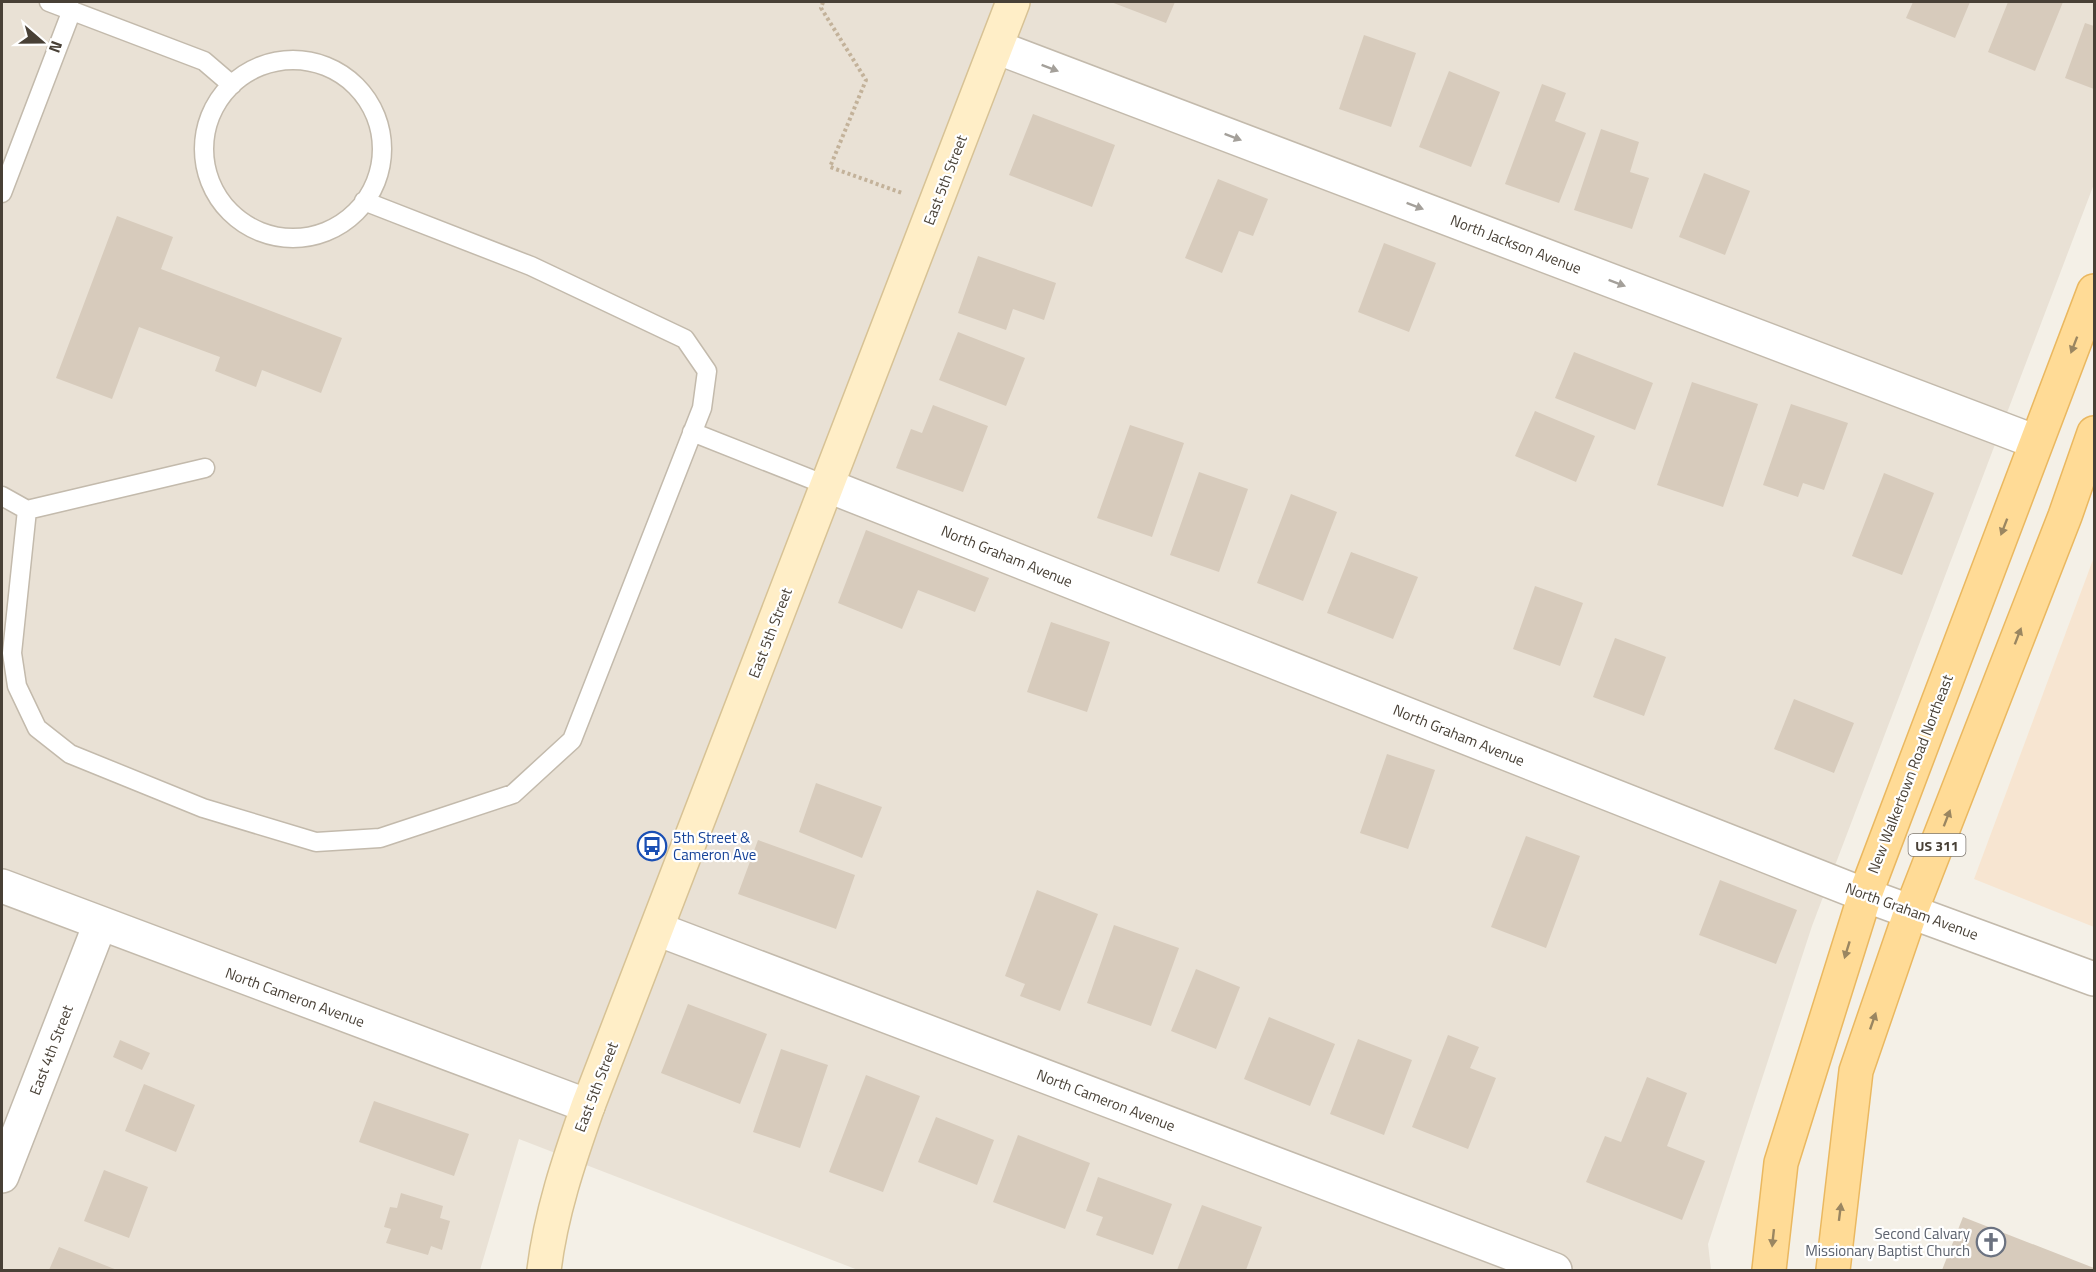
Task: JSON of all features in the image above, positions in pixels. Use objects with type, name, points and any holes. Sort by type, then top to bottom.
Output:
[{"type":"main road","name":"East 5th Street","points":[[544,1270],[555,1207],[588,1106],[1013,2]]},
{"type":"main road","name":"New Walkertown Road Northeast","points":[[1769,1270],[1781,1163],[1865,895],[2094,291]]},
{"type":"main road","name":"US 311","points":[[1833,1270],[1856,1071],[1911,911],[2065,516],[2094,433]]},
{"type":"street","name":"North Jackson Avenue","points":[[996,47],[2036,442]]},
{"type":"street","name":"North Graham Avenue","points":[[826,485],[1865,895],[2094,979]]},
{"type":"street","name":"North Cameron Avenue","points":[[2,886],[588,1106]]},
{"type":"street","name":"East 4th Street","points":[[2,1176],[100,924]]},
{"type":"street","name":"North Cameron Avenue","points":[[657,929],[1555,1270]]},
{"type":"lane","points":[[49,2],[204,61],[232,85]]},
{"type":"lane","points":[[2,193],[72,10]]},
{"type":"lane","points":[[279,60],[312,60],[342,73],[366,96],[380,126],[382,159],[372,190],[352,216],[324,233],[291,238],[259,231],[231,214],[212,187],[204,155],[208,122],[223,92],[232,85],[248,71],[279,60]]},
{"type":"lane","points":[[27,510],[12,653],[17,686],[37,728],[70,754],[203,808],[316,842],[380,838],[513,794],[572,740],[702,408],[707,371],[685,339],[531,266],[364,201]]},
{"type":"lane","points":[[692,432],[826,485]]},
{"type":"lane","points":[[2,495],[27,510],[205,468]]},
{"type":"path","points":[[824,2],[821,8],[866,80],[830,167],[935,205]]},
{"type":"shaded area","points":[[2,2],[2094,2],[2094,184],[1812,926],[1708,1244],[1711,1270],[858,1270],[519,1139],[480,1270],[2,1270]]},
{"type":"shaded area","points":[[2094,557],[2094,927],[1974,879]]},
{"type":"building","points":[[1111,2],[1175,2],[1166,23]]},
{"type":"building","points":[[1913,2],[1970,2],[1955,38],[1906,18]]},
{"type":"building","points":[[2008,2],[2063,2],[2035,71],[1988,52]]},
{"type":"building","points":[[2085,23],[2094,26],[2094,89],[2065,78]]},
{"type":"building","points":[[1364,35],[1416,53],[1391,127],[1339,109]]},
{"type":"building","points":[[1449,71],[1500,92],[1471,167],[1419,147]]},
{"type":"building","points":[[1542,84],[1566,93],[1555,121],[1586,133],[1559,203],[1505,184]]},
{"type":"building","points":[[1033,114],[1115,145],[1092,207],[1009,175]]},
{"type":"building","points":[[1601,129],[1639,142],[1630,172],[1649,178],[1632,229],[1574,210]]},
{"type":"building","points":[[1704,173],[1750,191],[1725,255],[1679,237]]},
{"type":"building","points":[[1218,179],[1268,199],[1253,236],[1239,231],[1222,273],[1185,258]]},
{"type":"building","points":[[117,216],[173,237],[161,269],[342,338],[321,393],[262,370],[256,387],[215,371],[220,357],[139,327],[112,399],[56,378]]},
{"type":"building","points":[[1384,243],[1436,263],[1409,332],[1358,312]]},
{"type":"building","points":[[978,256],[1056,283],[1044,320],[1013,309],[1006,330],[958,313]]},
{"type":"building","points":[[958,332],[1025,358],[1006,406],[939,380]]},
{"type":"building","points":[[1574,352],[1653,383],[1635,430],[1555,398]]},
{"type":"building","points":[[1692,382],[1758,404],[1723,507],[1657,485]]},
{"type":"building","points":[[1791,404],[1848,423],[1824,490],[1803,483],[1798,497],[1763,485]]},
{"type":"building","points":[[933,405],[988,426],[963,492],[896,468],[911,429],[922,433]]},
{"type":"building","points":[[1535,411],[1595,436],[1576,482],[1515,456]]},
{"type":"building","points":[[1130,425],[1184,443],[1152,537],[1097,518]]},
{"type":"building","points":[[1199,472],[1248,489],[1219,572],[1170,555]]},
{"type":"building","points":[[1884,473],[1934,493],[1902,575],[1852,556]]},
{"type":"building","points":[[1291,494],[1337,512],[1303,601],[1257,583]]},
{"type":"building","points":[[866,530],[989,578],[975,612],[918,590],[902,629],[838,603]]},
{"type":"building","points":[[1351,552],[1418,577],[1393,639],[1327,613]]},
{"type":"building","points":[[1535,586],[1583,603],[1560,666],[1513,649]]},
{"type":"building","points":[[1051,622],[1110,642],[1087,712],[1027,692]]},
{"type":"building","points":[[1615,638],[1666,657],[1644,716],[1593,697]]},
{"type":"building","points":[[1794,699],[1854,723],[1834,773],[1774,749]]},
{"type":"building","points":[[1387,754],[1435,770],[1408,849],[1360,833]]},
{"type":"building","points":[[816,783],[882,807],[862,858],[799,832]]},
{"type":"building","points":[[1526,836],[1580,856],[1546,948],[1491,927]]},
{"type":"building","points":[[758,840],[855,875],[836,929],[738,894]]},
{"type":"building","points":[[1720,880],[1797,910],[1776,964],[1699,935]]},
{"type":"building","points":[[1037,890],[1098,914],[1060,1011],[1020,996],[1025,984],[1005,976]]},
{"type":"building","points":[[1114,925],[1179,948],[1151,1026],[1087,1003]]},
{"type":"building","points":[[1196,969],[1240,987],[1216,1049],[1171,1031]]},
{"type":"building","points":[[688,1004],[767,1034],[740,1104],[661,1073]]},
{"type":"building","points":[[1269,1017],[1335,1044],[1310,1106],[1244,1079]]},
{"type":"building","points":[[1448,1035],[1479,1047],[1470,1068],[1496,1078],[1468,1149],[1412,1127]]},
{"type":"building","points":[[1358,1039],[1412,1060],[1384,1135],[1330,1114]]},
{"type":"building","points":[[120,1040],[150,1053],[142,1070],[113,1057]]},
{"type":"building","points":[[781,1049],[828,1065],[800,1148],[753,1132]]},
{"type":"building","points":[[866,1075],[920,1096],[883,1192],[829,1172]]},
{"type":"building","points":[[1647,1077],[1687,1093],[1667,1146],[1705,1161],[1682,1220],[1586,1182],[1605,1136],[1621,1142]]},
{"type":"building","points":[[144,1084],[195,1105],[176,1152],[125,1131]]},
{"type":"building","points":[[374,1101],[469,1134],[454,1176],[359,1142]]},
{"type":"building","points":[[936,1117],[994,1140],[977,1185],[918,1162]]},
{"type":"building","points":[[1018,1135],[1090,1163],[1065,1229],[993,1202]]},
{"type":"building","points":[[104,1170],[148,1187],[129,1238],[84,1221]]},
{"type":"building","points":[[1098,1177],[1172,1204],[1153,1255],[1096,1235],[1103,1217],[1086,1211]]},
{"type":"building","points":[[401,1193],[443,1206],[440,1218],[450,1221],[442,1250],[431,1246],[428,1255],[386,1243],[391,1229],[384,1227],[390,1207],[397,1208]]},
{"type":"building","points":[[1202,1205],[1262,1227],[1246,1270],[1177,1270]]},
{"type":"building","name":"Second Calvary Missionary Baptist Church","points":[[1963,1217],[2094,1268],[2094,1270],[1942,1270]]},
{"type":"building","points":[[59,1247],[117,1270],[49,1270]]},
{"type":"place","name":"5th Street & Cameron Ave","points":[[652,846]]},
{"type":"place","name":"Second Calvary Missionary Baptist Church","points":[[1991,1242]]}]
